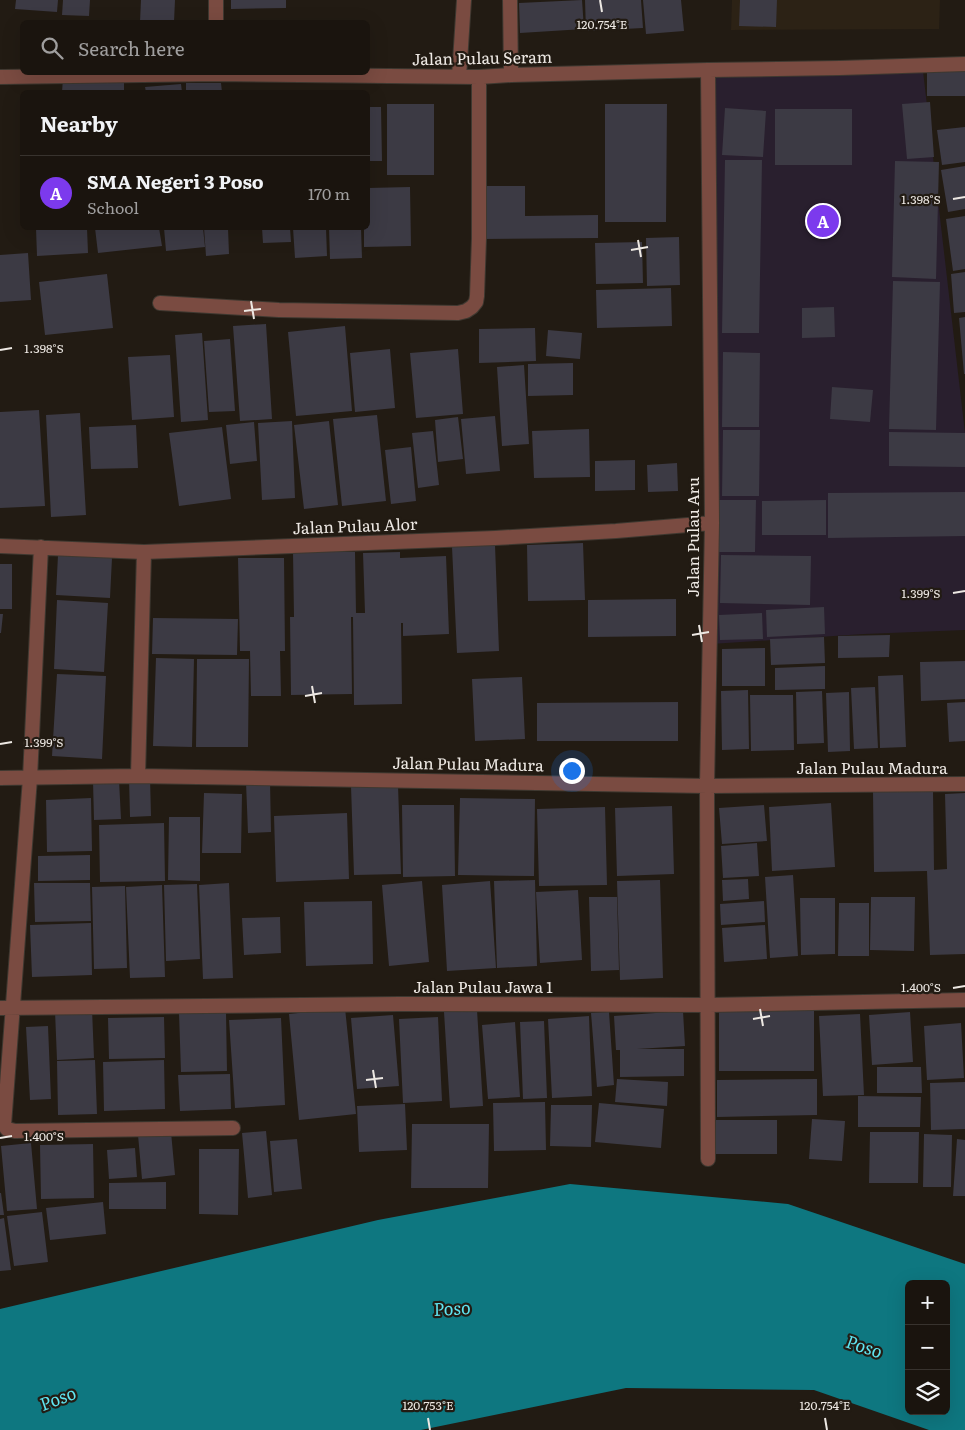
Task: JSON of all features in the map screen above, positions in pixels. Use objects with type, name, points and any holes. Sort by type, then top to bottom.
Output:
[{"type":"street","points":[[216,0],[216,20]]},
{"type":"street","points":[[459,77],[464,0]]},
{"type":"street","points":[[510,0],[510,75]]},
{"type":"street","name":"Jalan Pulau Seram","points":[[337,75],[479,77],[965,64]]},
{"type":"street","name":"Jalan Pulau Aru","points":[[708,70],[712,523],[707,786],[708,1159]]},
{"type":"street","name":"Jalan Pulau Seram","points":[[0,76],[72,75]]},
{"type":"street","points":[[160,303],[279,310],[350,310],[413,313],[458,313],[472,307],[476,302],[477,296],[479,238],[479,77]]},
{"type":"street","name":"Jalan Pulau Alor","points":[[0,546],[144,552],[495,538],[712,523]]},
{"type":"street","points":[[41,547],[30,778],[6,1008],[3,1128],[10,1131],[233,1128]]},
{"type":"street","points":[[138,776],[144,552]]},
{"type":"street","name":"Jalan Pulau Madura","points":[[0,778],[138,776],[707,786],[965,784]]},
{"type":"street","name":"Jalan Pulau Jawa 1","points":[[6,1008],[398,1004],[708,1005],[965,1000]]},
{"type":"shaded area","points":[[732,0],[940,0],[939,29],[731,30]]},
{"type":"shaded area","points":[[923,71],[965,433],[965,630],[864,634],[711,644],[705,73]]},
{"type":"water","name":"Poso","points":[[570,1184],[788,1204],[965,1264],[965,1430],[929,1430],[814,1390],[626,1388],[421,1430],[0,1430],[0,1309],[378,1220]]},
{"type":"building","points":[[16,0],[58,0],[57,12],[15,9]]},
{"type":"building","points":[[63,0],[90,0],[89,16],[62,15]]},
{"type":"building","points":[[141,0],[175,0],[174,20],[140,20]]},
{"type":"building","points":[[231,0],[286,0],[286,8],[231,9]]},
{"type":"building","points":[[582,0],[584,29],[520,33],[519,3]]},
{"type":"building","points":[[585,0],[641,0],[643,28],[586,31]]},
{"type":"building","points":[[643,0],[681,0],[684,31],[646,34]]},
{"type":"building","points":[[740,0],[777,0],[776,27],[739,26]]},
{"type":"building","points":[[927,68],[965,68],[965,96],[927,96]]},
{"type":"building","points":[[63,78],[124,79],[124,90],[62,90]]},
{"type":"building","points":[[186,83],[221,83],[222,90],[186,90]]},
{"type":"building","points":[[181,84],[182,90],[146,90],[145,87]]},
{"type":"building","points":[[930,102],[934,157],[907,159],[902,104]]},
{"type":"building","points":[[387,104],[434,104],[434,175],[387,175]]},
{"type":"building","points":[[605,104],[667,104],[666,222],[605,222]]},
{"type":"building","points":[[370,107],[381,107],[382,161],[370,161]]},
{"type":"building","points":[[725,108],[766,111],[763,157],[722,155]]},
{"type":"building","points":[[775,109],[852,109],[852,165],[775,165]]},
{"type":"building","points":[[965,127],[965,162],[942,165],[937,130]]},
{"type":"building","points":[[725,160],[762,160],[759,333],[722,333]]},
{"type":"building","points":[[895,161],[939,162],[936,279],[892,277]]},
{"type":"building","points":[[965,166],[965,209],[948,212],[941,170]]},
{"type":"building","points":[[482,186],[525,186],[525,216],[598,215],[598,238],[482,239]]},
{"type":"building","points":[[410,187],[411,246],[364,247],[364,230],[370,230],[370,188]]},
{"type":"building","points":[[965,216],[965,269],[953,271],[946,219]]},
{"type":"building","points":[[36,230],[87,230],[88,253],[37,256]]},
{"type":"building","points":[[95,230],[159,230],[162,246],[98,253]]},
{"type":"building","points":[[164,230],[203,230],[205,247],[166,251]]},
{"type":"building","points":[[204,230],[228,230],[229,254],[206,256]]},
{"type":"building","points":[[262,230],[290,230],[291,242],[263,243]]},
{"type":"building","points":[[293,230],[326,230],[327,256],[295,258]]},
{"type":"building","points":[[329,230],[361,230],[362,258],[330,259]]},
{"type":"building","points":[[679,237],[680,285],[647,286],[646,238]]},
{"type":"building","points":[[642,242],[643,283],[596,284],[595,243]]},
{"type":"building","points":[[28,253],[31,300],[0,302],[0,255]]},
{"type":"building","points":[[965,272],[965,312],[954,313],[951,274]]},
{"type":"building","points":[[107,274],[113,328],[45,335],[39,282]]},
{"type":"building","points":[[893,281],[940,282],[936,430],[889,429]]},
{"type":"building","points":[[671,288],[672,326],[597,328],[596,290]]},
{"type":"building","points":[[834,307],[835,337],[802,338],[802,308]]},
{"type":"building","points":[[965,317],[965,374],[964,374],[959,318]]},
{"type":"building","points":[[266,324],[272,419],[240,421],[233,326]]},
{"type":"building","points":[[345,326],[352,411],[296,416],[288,332]]},
{"type":"building","points":[[535,328],[536,361],[479,363],[479,329]]},
{"type":"building","points":[[548,330],[582,333],[580,359],[546,356]]},
{"type":"building","points":[[202,333],[208,420],[181,422],[175,335]]},
{"type":"building","points":[[230,339],[235,411],[209,412],[204,341]]},
{"type":"building","points":[[390,349],[395,408],[355,412],[350,353]]},
{"type":"building","points":[[458,349],[463,414],[416,418],[410,353]]},
{"type":"building","points":[[723,352],[760,353],[759,427],[722,427]]},
{"type":"building","points":[[170,355],[174,417],[132,420],[128,357]]},
{"type":"building","points":[[573,363],[573,395],[528,396],[528,364]]},
{"type":"building","points":[[524,365],[529,444],[502,446],[497,367]]},
{"type":"building","points":[[832,387],[873,390],[870,422],[830,419]]},
{"type":"building","points":[[39,410],[45,506],[0,508],[0,412]]},
{"type":"building","points":[[80,413],[86,515],[51,517],[46,415]]},
{"type":"building","points":[[377,415],[386,501],[342,506],[333,419]]},
{"type":"building","points":[[495,416],[500,471],[466,474],[461,419]]},
{"type":"building","points":[[458,417],[463,459],[438,462],[435,420]]},
{"type":"building","points":[[292,421],[295,498],[262,500],[258,423]]},
{"type":"building","points":[[329,421],[338,505],[304,509],[294,425]]},
{"type":"building","points":[[254,422],[257,461],[230,464],[226,425]]},
{"type":"building","points":[[136,425],[138,468],[91,469],[89,427]]},
{"type":"building","points":[[222,427],[231,499],[179,506],[169,433]]},
{"type":"building","points":[[589,429],[590,477],[534,478],[532,431]]},
{"type":"building","points":[[723,430],[760,430],[759,496],[722,496]]},
{"type":"building","points":[[433,431],[439,485],[418,488],[412,433]]},
{"type":"building","points":[[889,432],[965,433],[965,467],[889,466]]},
{"type":"building","points":[[411,447],[416,501],[391,504],[385,450]]},
{"type":"building","points":[[635,460],[635,490],[595,491],[595,461]]},
{"type":"building","points":[[677,463],[678,491],[648,492],[647,465]]},
{"type":"building","points":[[965,492],[965,536],[828,538],[828,493]]},
{"type":"building","points":[[719,500],[756,500],[755,552],[719,552]]},
{"type":"building","points":[[826,500],[826,535],[762,535],[762,501]]},
{"type":"building","points":[[583,543],[585,600],[528,601],[527,545]]},
{"type":"building","points":[[495,545],[499,651],[457,653],[452,547]]},
{"type":"building","points":[[293,552],[355,552],[356,613],[365,613],[363,553],[400,552],[400,558],[446,556],[449,634],[403,636],[403,623],[401,623],[402,704],[354,705],[353,617],[351,617],[352,694],[291,695],[290,617],[294,617]]},
{"type":"building","points":[[58,555],[112,558],[110,598],[56,595]]},
{"type":"building","points":[[721,555],[811,556],[810,605],[720,603]]},
{"type":"building","points":[[238,558],[284,558],[285,651],[280,651],[281,696],[251,696],[250,651],[240,651]]},
{"type":"building","points":[[0,564],[12,564],[12,609],[0,609]]},
{"type":"building","points":[[676,599],[676,636],[588,637],[588,600]]},
{"type":"building","points":[[57,600],[108,603],[104,672],[54,669]]},
{"type":"building","points":[[824,607],[825,634],[767,637],[766,610]]},
{"type":"building","points":[[762,613],[763,639],[720,640],[719,615]]},
{"type":"building","points":[[0,614],[3,614],[1,633],[0,633]]},
{"type":"building","points":[[153,618],[238,619],[237,655],[152,654]]},
{"type":"building","points":[[890,635],[889,657],[838,658],[838,636]]},
{"type":"building","points":[[824,637],[825,663],[771,665],[770,639]]},
{"type":"building","points":[[765,648],[765,686],[722,686],[722,649]]},
{"type":"building","points":[[156,658],[194,659],[192,747],[153,746]]},
{"type":"building","points":[[197,659],[249,659],[248,747],[196,747]]},
{"type":"building","points":[[965,661],[965,699],[921,701],[920,662]]},
{"type":"building","points":[[825,666],[825,689],[775,690],[775,668]]},
{"type":"building","points":[[57,674],[106,676],[102,759],[52,756]]},
{"type":"building","points":[[903,675],[906,747],[880,748],[878,676]]},
{"type":"building","points":[[522,677],[525,739],[475,741],[472,679]]},
{"type":"building","points":[[875,687],[878,748],[854,749],[851,688]]},
{"type":"building","points":[[748,690],[749,749],[722,750],[721,691]]},
{"type":"building","points":[[822,691],[824,743],[797,744],[796,692]]},
{"type":"building","points":[[849,692],[850,751],[828,752],[826,693]]},
{"type":"building","points":[[750,695],[793,695],[794,750],[751,751]]},
{"type":"building","points":[[678,702],[678,741],[537,741],[537,703]]},
{"type":"building","points":[[965,702],[965,741],[949,742],[947,703]]},
{"type":"building","points":[[150,777],[151,816],[130,817],[129,778]]},
{"type":"building","points":[[119,780],[121,819],[94,820],[93,781]]},
{"type":"building","points":[[270,781],[271,832],[248,833],[246,782]]},
{"type":"building","points":[[398,785],[401,874],[354,875],[351,786]]},
{"type":"building","points":[[933,790],[934,870],[947,869],[945,794],[965,793],[965,954],[930,955],[927,871],[874,872],[873,791]]},
{"type":"building","points":[[204,793],[242,794],[241,853],[202,853]]},
{"type":"building","points":[[91,798],[92,851],[47,852],[46,800]]},
{"type":"building","points":[[460,798],[535,799],[534,876],[458,875]]},
{"type":"building","points":[[831,803],[835,867],[772,871],[769,807]]},
{"type":"building","points":[[402,805],[454,805],[455,876],[403,877]]},
{"type":"building","points":[[764,805],[767,841],[722,844],[719,808]]},
{"type":"building","points":[[672,806],[674,874],[617,876],[615,808]]},
{"type":"building","points":[[605,807],[607,885],[539,886],[537,809]]},
{"type":"building","points":[[347,813],[349,879],[276,882],[274,816]]},
{"type":"building","points":[[169,817],[200,817],[200,881],[168,880]]},
{"type":"building","points":[[164,823],[165,881],[100,882],[99,825]]},
{"type":"building","points":[[757,843],[759,876],[723,878],[721,846]]},
{"type":"building","points":[[90,855],[90,880],[38,881],[38,856]]},
{"type":"building","points":[[793,875],[798,956],[770,958],[765,877]]},
{"type":"building","points":[[748,879],[749,899],[723,901],[722,880]]},
{"type":"building","points":[[535,880],[537,966],[497,968],[494,881]]},
{"type":"building","points":[[660,880],[663,978],[620,980],[617,881]]},
{"type":"building","points":[[422,881],[429,962],[389,966],[382,885]]},
{"type":"building","points":[[490,881],[496,968],[447,971],[442,885]]},
{"type":"building","points":[[34,883],[90,883],[91,921],[35,922]]},
{"type":"building","points":[[229,883],[233,978],[203,979],[199,885]]},
{"type":"building","points":[[197,884],[200,959],[166,961],[164,885]]},
{"type":"building","points":[[162,885],[165,977],[130,978],[126,887]]},
{"type":"building","points":[[125,886],[127,968],[94,969],[92,887]]},
{"type":"building","points":[[578,890],[582,960],[540,963],[536,892]]},
{"type":"building","points":[[589,897],[617,897],[619,970],[591,971]]},
{"type":"building","points":[[871,897],[915,897],[914,951],[870,950]]},
{"type":"building","points":[[800,898],[835,898],[835,954],[801,955]]},
{"type":"building","points":[[372,901],[373,964],[306,966],[304,902]]},
{"type":"building","points":[[764,901],[765,922],[721,925],[720,904]]},
{"type":"building","points":[[839,903],[869,903],[869,956],[838,956]]},
{"type":"building","points":[[280,917],[281,953],[244,955],[242,918]]},
{"type":"building","points":[[91,923],[92,975],[32,977],[30,925]]},
{"type":"building","points":[[765,925],[767,959],[724,962],[722,928]]},
{"type":"building","points":[[345,1008],[356,1114],[299,1120],[289,1014]]},
{"type":"building","points":[[92,1009],[94,1058],[57,1060],[55,1011]]},
{"type":"building","points":[[719,1009],[814,1009],[814,1071],[719,1071]]},
{"type":"building","points":[[477,1010],[483,1106],[450,1108],[444,1012]]},
{"type":"building","points":[[683,1011],[685,1046],[637,1049],[684,1049],[684,1076],[620,1077],[620,1050],[616,1050],[614,1016]]},
{"type":"building","points":[[226,1012],[227,1071],[181,1072],[179,1013]]},
{"type":"building","points":[[609,1012],[614,1085],[597,1087],[591,1013]]},
{"type":"building","points":[[910,1012],[913,1062],[872,1065],[869,1015]]},
{"type":"building","points":[[860,1014],[864,1095],[823,1096],[819,1016]]},
{"type":"building","points":[[393,1015],[399,1086],[357,1089],[351,1018]]},
{"type":"building","points":[[589,1016],[592,1096],[552,1098],[548,1019]]},
{"type":"building","points":[[164,1017],[165,1058],[109,1059],[108,1018]]},
{"type":"building","points":[[438,1017],[442,1101],[403,1103],[399,1019]]},
{"type":"building","points":[[281,1018],[285,1105],[235,1108],[229,1020]]},
{"type":"building","points":[[544,1021],[547,1098],[523,1099],[520,1022]]},
{"type":"building","points":[[515,1022],[520,1097],[488,1099],[482,1025]]},
{"type":"building","points":[[961,1023],[964,1078],[927,1080],[924,1026]]},
{"type":"building","points":[[48,1026],[51,1099],[30,1100],[26,1027]]},
{"type":"building","points":[[95,1060],[97,1114],[58,1115],[57,1061]]},
{"type":"building","points":[[164,1060],[165,1109],[104,1111],[103,1062]]},
{"type":"building","points":[[877,1067],[921,1067],[922,1093],[877,1093]]},
{"type":"building","points":[[230,1074],[231,1109],[180,1111],[178,1075]]},
{"type":"building","points":[[617,1079],[668,1082],[667,1106],[615,1102]]},
{"type":"building","points":[[817,1079],[817,1115],[717,1117],[717,1080]]},
{"type":"building","points":[[965,1082],[965,1129],[931,1130],[930,1083]]},
{"type":"building","points":[[858,1096],[921,1097],[920,1127],[858,1127]]},
{"type":"building","points":[[545,1102],[546,1150],[494,1151],[493,1103]]},
{"type":"building","points":[[599,1103],[664,1109],[661,1148],[595,1142]]},
{"type":"building","points":[[405,1104],[407,1150],[359,1152],[357,1106]]},
{"type":"building","points":[[551,1105],[592,1105],[591,1147],[550,1146]]},
{"type":"building","points":[[812,1119],[845,1121],[842,1161],[809,1159]]},
{"type":"building","points":[[716,1120],[777,1120],[777,1154],[715,1154]]},
{"type":"building","points":[[412,1124],[489,1124],[488,1188],[411,1188]]},
{"type":"building","points":[[266,1131],[272,1195],[248,1198],[242,1133]]},
{"type":"building","points":[[171,1132],[175,1175],[142,1179],[138,1135]]},
{"type":"building","points":[[870,1132],[919,1132],[918,1183],[869,1183]]},
{"type":"building","points":[[924,1134],[952,1135],[951,1187],[923,1187]]},
{"type":"building","points":[[297,1139],[302,1189],[274,1192],[270,1141]]},
{"type":"building","points":[[957,1139],[965,1140],[965,1196],[953,1196]]},
{"type":"building","points":[[31,1143],[37,1209],[7,1211],[1,1146]]},
{"type":"building","points":[[93,1144],[94,1198],[41,1199],[40,1145]]},
{"type":"building","points":[[135,1148],[137,1177],[109,1179],[107,1150]]},
{"type":"building","points":[[199,1149],[239,1149],[238,1215],[199,1214]]},
{"type":"building","points":[[166,1182],[166,1209],[109,1209],[109,1183]]},
{"type":"building","points":[[1,1193],[4,1215],[0,1215]]},
{"type":"building","points":[[103,1202],[106,1234],[50,1240],[46,1208]]},
{"type":"building","points":[[42,1212],[48,1262],[14,1266],[7,1216]]},
{"type":"building","points":[[4,1218],[11,1270],[0,1271],[0,1219]]},
{"type":"place","name":"SMA Negeri 3 Poso","points":[[823,221]]}]
